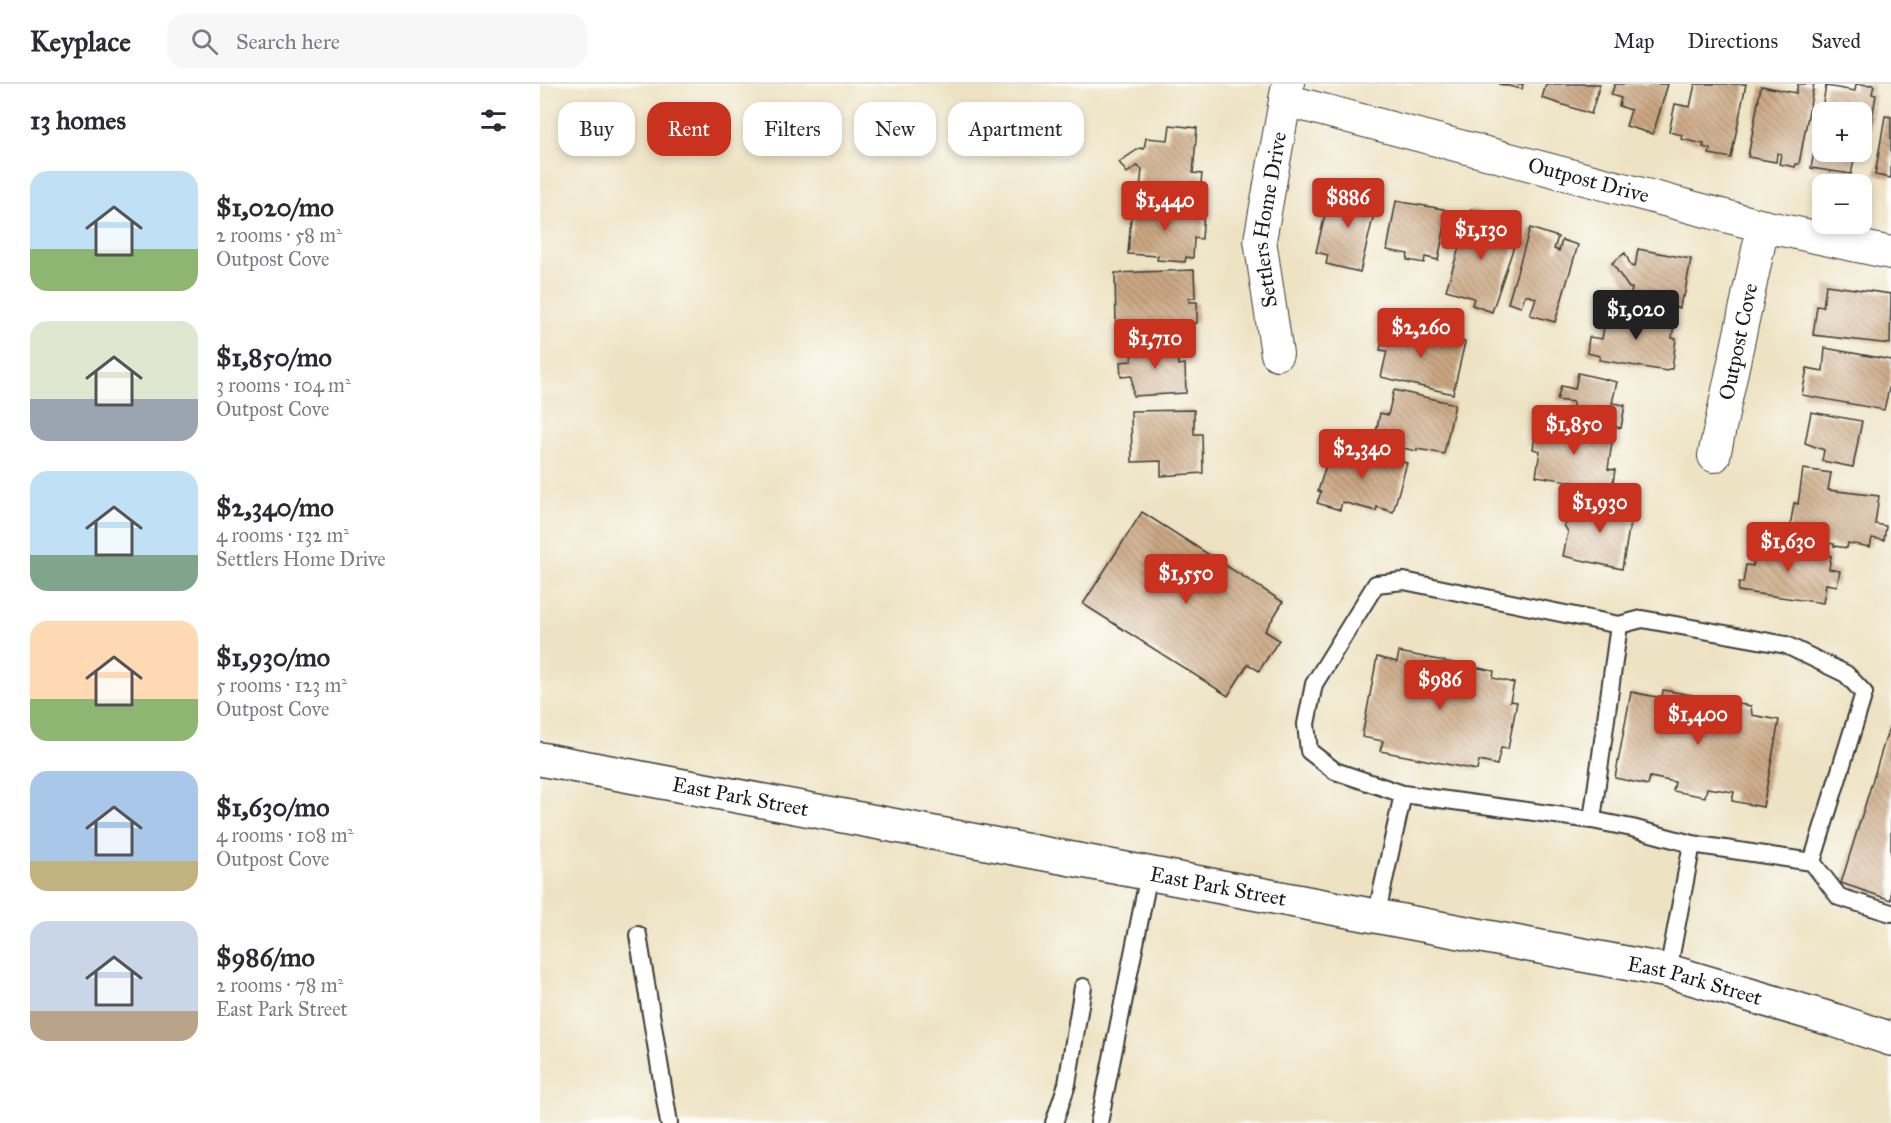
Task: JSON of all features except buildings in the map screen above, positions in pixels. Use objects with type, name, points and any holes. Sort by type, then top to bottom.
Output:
[{"type":"street","name":"Outpost Drive","points":[[1287,92],[1763,226],[1891,253]]},
{"type":"street","name":"Settlers Home Drive","points":[[1277,354],[1260,240],[1287,92]]},
{"type":"street","name":"Outpost Cove","points":[[1714,456],[1763,226]]},
{"type":"street","name":"East Park Street","points":[[540,759],[1668,971],[1891,1039]]},
{"type":"lane","points":[[1812,862],[1864,693],[1846,674],[1786,645],[1642,619],[1619,625],[1404,581],[1376,584],[1314,684],[1306,733],[1309,751],[1335,771],[1403,794],[1592,820],[1692,844],[1812,862],[1839,897],[1891,912]]},
{"type":"lane","points":[[1592,820],[1619,625]]},
{"type":"lane","points":[[1377,917],[1403,794]]},
{"type":"lane","points":[[1668,971],[1692,844]]},
{"type":"lane","points":[[1099,1123],[1149,874]]},
{"type":"lane","points":[[638,936],[669,1123]]},
{"type":"lane","points":[[1054,1123],[1067,1084],[1083,987]]}]
